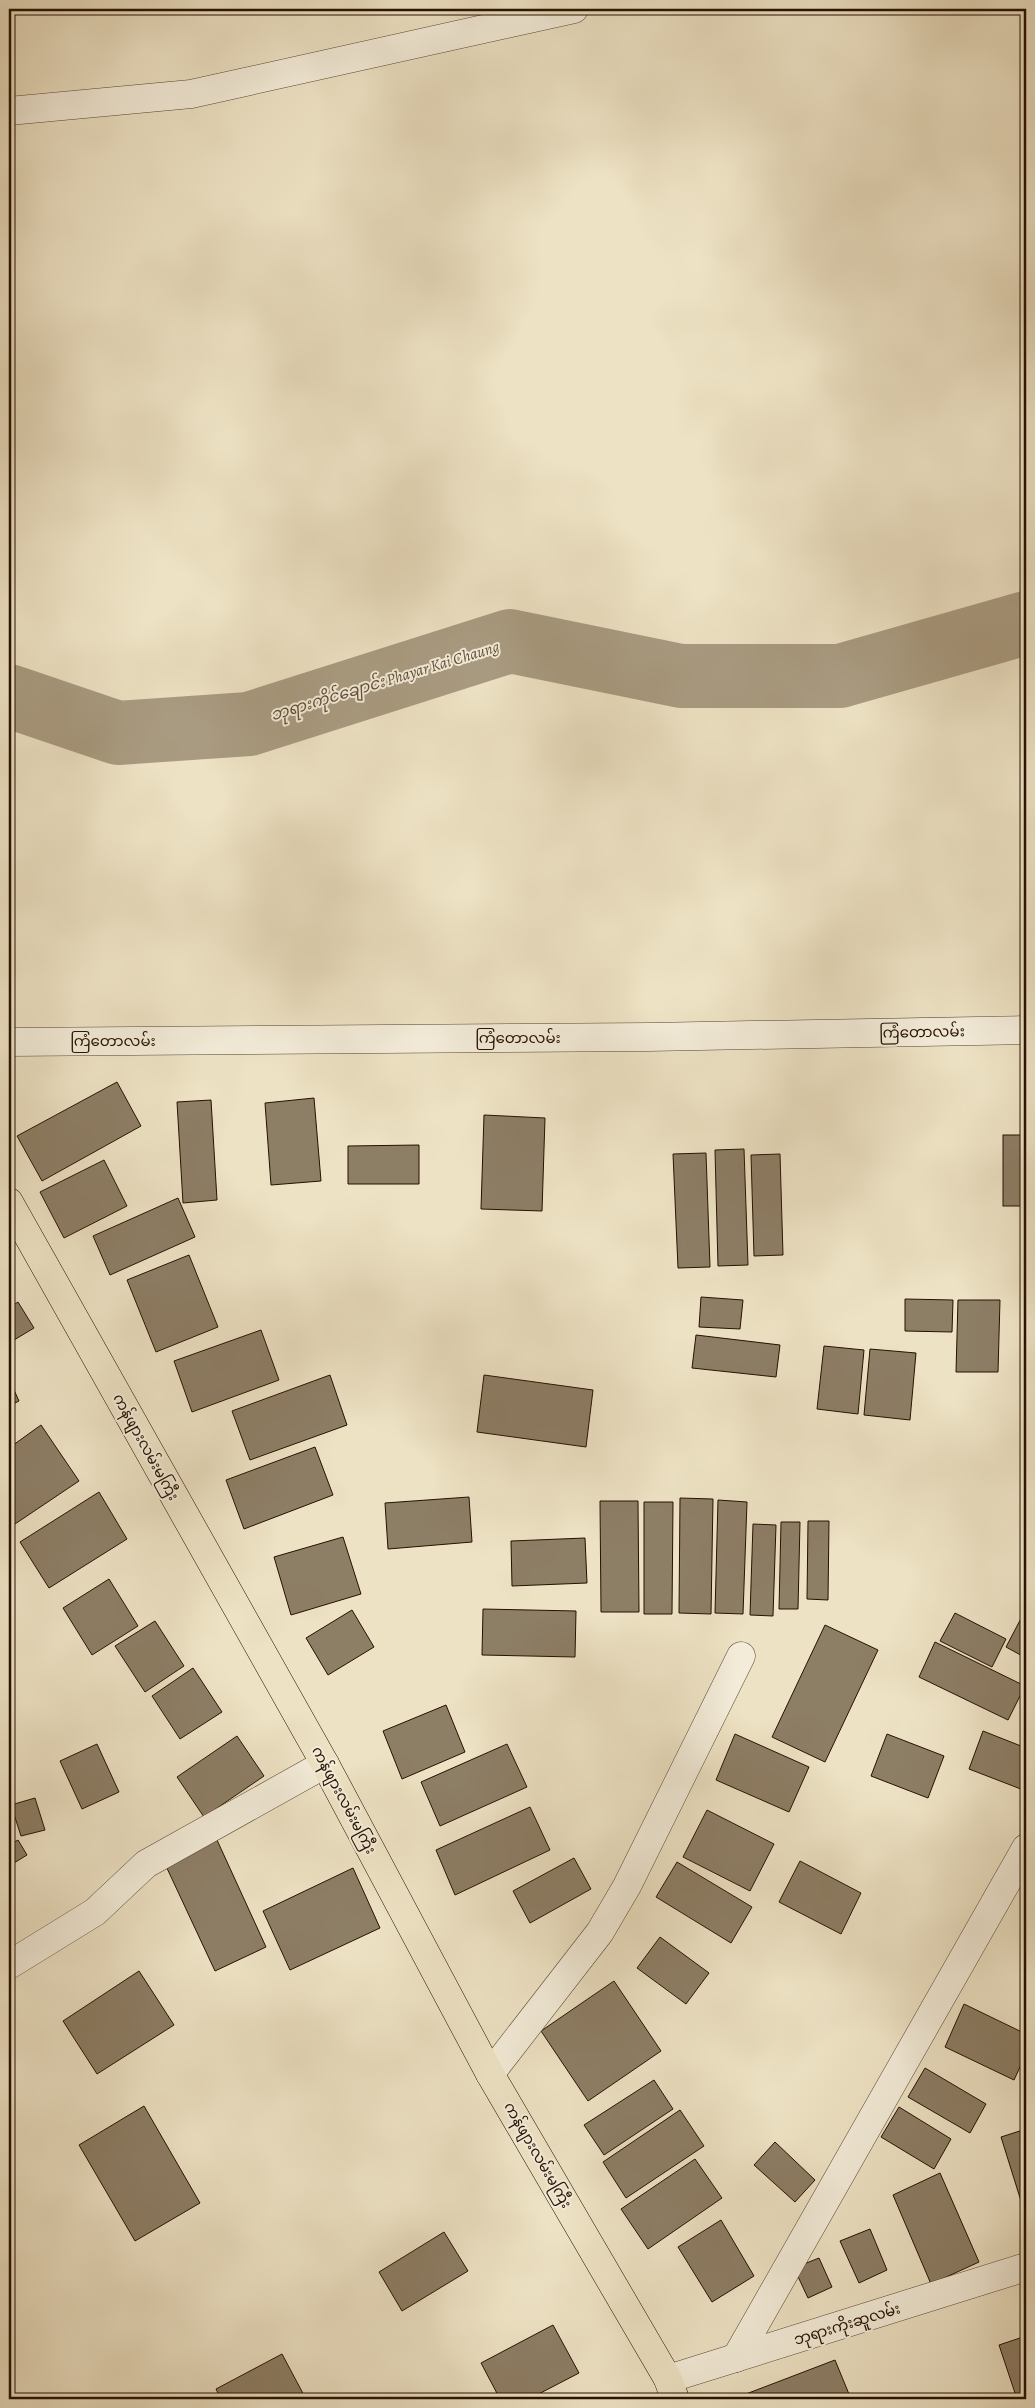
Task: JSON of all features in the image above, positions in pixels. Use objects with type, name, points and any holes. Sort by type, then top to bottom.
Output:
[{"type":"main road","name":"ကန်ဖျားလမ်းမကြီး","points":[[9,1202],[325,1764],[490,2074],[672,2389]]},
{"type":"street","points":[[9,111],[191,94],[574,9]]},
{"type":"street","name":"ကြံတောလမ်း","points":[[9,1042],[640,1037],[1026,1030]]},
{"type":"street","points":[[490,2074],[600,1932],[627,1886],[741,1656]]},
{"type":"street","points":[[9,1965],[95,1912],[146,1864],[325,1764]]},
{"type":"street","points":[[736,2358],[1026,1848]]},
{"type":"street","name":"ဘုရားကိုးဆူလမ်း","points":[[672,2389],[736,2358],[1026,2267]]},
{"type":"building","points":[[117,1082],[141,1126],[42,1181],[17,1136]]},
{"type":"building","points":[[314,1098],[321,1181],[271,1185],[265,1103]]},
{"type":"building","points":[[211,1100],[217,1200],[183,1203],[177,1102]]},
{"type":"building","points":[[484,1115],[545,1118],[542,1211],[481,1209]]},
{"type":"building","points":[[1003,1135],[1026,1135],[1026,1206],[1003,1206]]},
{"type":"building","points":[[419,1145],[419,1184],[348,1184],[348,1146]]},
{"type":"building","points":[[744,1149],[748,1265],[718,1266],[715,1150]]},
{"type":"building","points":[[706,1153],[710,1267],[678,1268],[673,1154]]},
{"type":"building","points":[[780,1154],[783,1255],[754,1256],[751,1155]]},
{"type":"building","points":[[104,1160],[127,1206],[64,1238],[40,1192]]},
{"type":"building","points":[[178,1198],[195,1237],[110,1275],[93,1236]]},
{"type":"building","points":[[189,1255],[218,1327],[156,1352],[127,1280]]},
{"type":"building","points":[[1021,1289],[1026,1289],[1026,1419],[1021,1419]]},
{"type":"building","points":[[701,1297],[743,1300],[740,1329],[699,1327]]},
{"type":"building","points":[[905,1299],[953,1300],[952,1332],[905,1331]]},
{"type":"building","points":[[958,1300],[1000,1300],[998,1372],[956,1372]]},
{"type":"building","points":[[18,1302],[34,1328],[9,1343],[9,1308]]},
{"type":"building","points":[[261,1330],[279,1380],[192,1412],[174,1361]]},
{"type":"building","points":[[696,1335],[780,1345],[776,1377],[692,1368]]},
{"type":"building","points":[[824,1346],[864,1350],[858,1414],[817,1409]]},
{"type":"building","points":[[870,1349],[916,1353],[910,1420],[864,1415]]},
{"type":"building","points":[[330,1375],[347,1425],[250,1460],[232,1411]]},
{"type":"building","points":[[484,1375],[593,1390],[586,1447],[477,1432]]},
{"type":"building","points":[[9,1379],[19,1401],[9,1406]]},
{"type":"building","points":[[41,1425],[79,1481],[9,1528],[9,1448]]},
{"type":"building","points":[[315,1447],[333,1495],[244,1529],[226,1480]]},
{"type":"building","points":[[99,1492],[127,1539],[49,1588],[20,1542]]},
{"type":"building","points":[[469,1497],[472,1542],[388,1549],[385,1503]]},
{"type":"building","points":[[680,1498],[713,1499],[711,1614],[679,1613]]},
{"type":"building","points":[[718,1500],[747,1502],[743,1614],[715,1613]]},
{"type":"building","points":[[600,1501],[638,1501],[639,1612],[601,1612]]},
{"type":"building","points":[[644,1502],[673,1502],[672,1614],[644,1614]]},
{"type":"building","points":[[808,1521],[829,1521],[828,1600],[807,1599]]},
{"type":"building","points":[[781,1522],[800,1522],[798,1609],[779,1609]]},
{"type":"building","points":[[753,1524],[776,1525],[773,1616],[750,1615]]},
{"type":"building","points":[[343,1537],[361,1594],[291,1615],[274,1557]]},
{"type":"building","points":[[585,1538],[587,1583],[512,1586],[511,1541]]},
{"type":"building","points":[[109,1579],[138,1626],[92,1655],[63,1608]]},
{"type":"building","points":[[483,1609],[576,1611],[575,1657],[482,1655]]},
{"type":"building","points":[[1026,1609],[1026,1658],[1006,1647]]},
{"type":"building","points":[[352,1610],[374,1647],[328,1675],[306,1638]]},
{"type":"building","points":[[955,1613],[1006,1639],[992,1667],[940,1641]]},
{"type":"building","points":[[155,1621],[184,1666],[145,1692],[115,1646]]},
{"type":"building","points":[[825,1625],[878,1650],[825,1762],[772,1737]]},
{"type":"building","points":[[935,1642],[1025,1686],[1008,1720],[919,1677]]},
{"type":"building","points":[[193,1668],[222,1712],[180,1739],[152,1696]]},
{"type":"building","points":[[446,1705],[465,1752],[402,1779],[383,1731]]},
{"type":"building","points":[[983,1731],[1026,1748],[1026,1791],[969,1769]]},
{"type":"building","points":[[735,1734],[809,1767],[789,1812],[716,1780]]},
{"type":"building","points":[[887,1734],[944,1756],[928,1798],[871,1776]]},
{"type":"building","points":[[237,1736],[264,1776],[204,1817],[177,1777]]},
{"type":"building","points":[[97,1744],[119,1792],[82,1809],[60,1761]]},
{"type":"building","points":[[507,1744],[527,1787],[440,1826],[421,1782]]},
{"type":"building","points":[[35,1798],[45,1830],[21,1836],[11,1805]]},
{"type":"building","points":[[530,1807],[550,1850],[455,1895],[436,1850]]},
{"type":"building","points":[[707,1810],[774,1844],[750,1891],[683,1857]]},
{"type":"building","points":[[18,1840],[27,1855],[9,1866],[9,1845]]},
{"type":"building","points":[[217,1840],[266,1947],[215,1971],[165,1864]]},
{"type":"building","points":[[574,1858],[591,1889],[530,1923],[513,1891]]},
{"type":"building","points":[[800,1861],[861,1893],[841,1934],[779,1902]]},
{"type":"building","points":[[677,1862],[752,1907],[731,1943],[656,1897]]},
{"type":"building","points":[[353,1868],[380,1928],[290,1970],[263,1911]]},
{"type":"building","points":[[660,1937],[709,1973],[686,2004],[637,1968]]},
{"type":"building","points":[[139,1971],[174,2025],[97,2074],[63,2021]]},
{"type":"building","points":[[614,1981],[661,2051],[588,2101],[541,2031]]},
{"type":"building","points":[[964,2004],[1026,2034],[1026,2054],[1014,2080],[945,2047]]},
{"type":"building","points":[[925,2068],[986,2104],[970,2133],[908,2097]]},
{"type":"building","points":[[654,2080],[673,2109],[604,2155],[584,2125]]},
{"type":"building","points":[[144,2106],[200,2203],[135,2241],[79,2145]]},
{"type":"building","points":[[899,2107],[951,2139],[934,2169],[881,2137]]},
{"type":"building","points":[[680,2110],[704,2146],[626,2198],[603,2162]]},
{"type":"building","points":[[1026,2129],[1026,2217],[1001,2137]]},
{"type":"building","points":[[775,2142],[815,2180],[795,2202],[754,2165]]},
{"type":"building","points":[[695,2159],[722,2198],[648,2249],[621,2209]]},
{"type":"building","points":[[940,2173],[979,2262],[931,2284],[893,2195]]},
{"type":"building","points":[[721,2220],[754,2276],[712,2302],[678,2247]]},
{"type":"building","points":[[870,2229],[887,2270],[859,2283],[840,2241]]},
{"type":"building","points":[[444,2232],[468,2271],[402,2311],[379,2272]]},
{"type":"building","points":[[819,2258],[832,2287],[808,2298],[794,2268]]},
{"type":"building","points":[[553,2325],[579,2373],[529,2399],[500,2399],[481,2363]]},
{"type":"building","points":[[1026,2336],[1026,2399],[1017,2399],[999,2345]]},
{"type":"building","points":[[282,2354],[306,2399],[221,2399],[216,2389]]},
{"type":"building","points":[[835,2360],[851,2399],[748,2399],[746,2394]]},
{"type":"waterway","name":"ဘုရားကိုင်ချောင်း Phayar Kai Chaung","points":[[9,696],[118,733],[249,724],[510,641],[681,676],[840,676],[1026,623]]}]
